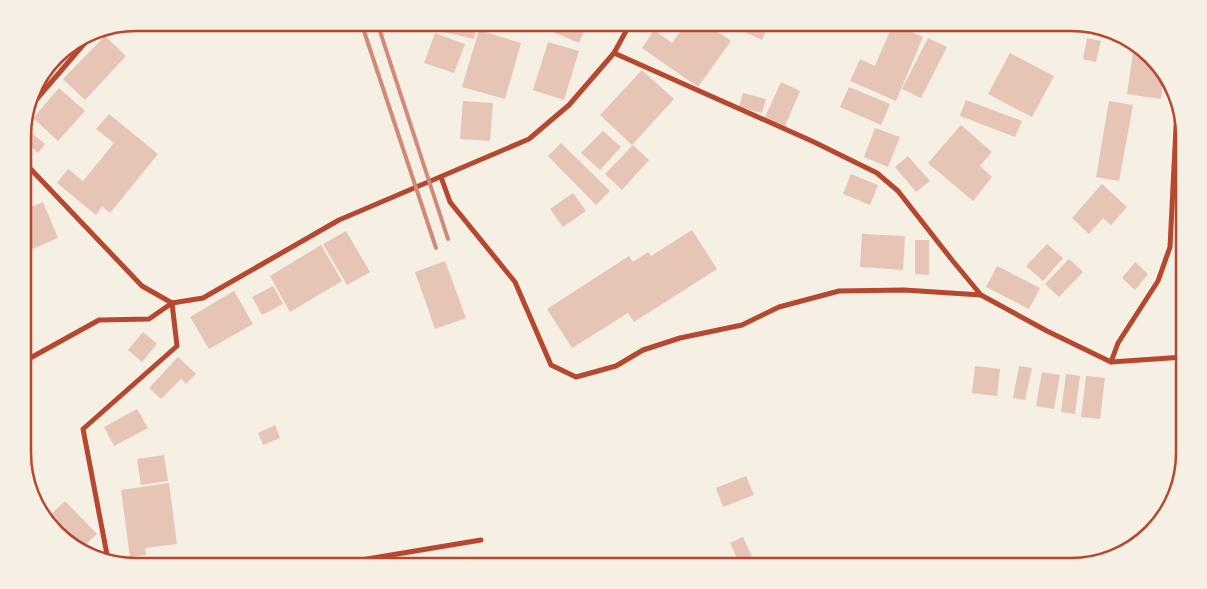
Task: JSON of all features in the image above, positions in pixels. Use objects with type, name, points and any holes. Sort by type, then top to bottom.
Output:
[{"type":"street","points":[[31,358],[99,320],[149,319],[172,303],[203,298],[340,220],[529,139],[569,106],[614,53],[626,31]]},
{"type":"street","points":[[40,94],[81,47]]},
{"type":"street","points":[[614,53],[805,138],[878,173],[898,191],[982,295],[1046,331],[1111,362],[1176,358]]},
{"type":"street","points":[[1111,362],[1118,343],[1158,281],[1170,247],[1176,133]]},
{"type":"street","points":[[31,169],[142,286],[172,303]]},
{"type":"street","points":[[441,177],[450,202],[515,282],[551,365],[576,376],[616,366],[643,350],[680,338],[742,325],[779,307],[839,292],[904,290],[982,295]]},
{"type":"street","points":[[107,553],[83,430],[178,346],[172,303]]},
{"type":"street","points":[[374,558],[481,540]]},
{"type":"building","points":[[440,31],[476,31],[474,39]]},
{"type":"building","points":[[479,31],[521,43],[505,99],[462,87]]},
{"type":"building","points":[[550,31],[584,31],[579,43]]},
{"type":"building","points":[[653,31],[672,43],[681,31],[717,31],[731,41],[698,87],[642,48]]},
{"type":"building","points":[[742,31],[766,31],[762,40]]},
{"type":"building","points":[[890,31],[909,31],[923,37],[896,101],[850,81],[860,59],[875,66]]},
{"type":"building","points":[[435,33],[465,44],[454,73],[424,63]]},
{"type":"building","points":[[105,36],[126,56],[85,100],[63,79]]},
{"type":"building","points":[[928,38],[947,47],[921,98],[902,89]]},
{"type":"building","points":[[1087,38],[1101,41],[1096,62],[1083,59]]},
{"type":"building","points":[[548,42],[579,51],[564,100],[533,90]]},
{"type":"building","points":[[1133,52],[1154,72],[1162,84],[1161,99],[1127,94]]},
{"type":"building","points":[[1010,53],[1054,76],[1032,117],[988,94]]},
{"type":"building","points":[[642,70],[674,99],[632,145],[600,115]]},
{"type":"building","points":[[781,82],[800,91],[785,126],[765,117]]},
{"type":"building","points":[[849,87],[890,104],[881,125],[840,107]]},
{"type":"building","points":[[59,88],[85,111],[58,141],[33,118]]},
{"type":"building","points":[[743,93],[766,99],[762,113],[739,107]]},
{"type":"building","points":[[966,100],[1022,121],[1015,137],[960,116]]},
{"type":"building","points":[[463,101],[493,103],[490,141],[460,139]]},
{"type":"building","points":[[1109,101],[1133,105],[1119,181],[1096,177]]},
{"type":"building","points":[[109,114],[158,154],[110,213],[102,206],[96,215],[57,183],[68,169],[83,181],[114,143],[96,129]]},
{"type":"building","points":[[961,125],[992,152],[980,166],[992,177],[973,201],[928,163]]},
{"type":"building","points":[[875,128],[900,137],[888,167],[864,157]]},
{"type":"building","points":[[603,131],[621,147],[600,170],[581,153]]},
{"type":"building","points":[[31,132],[45,144],[38,153],[31,147]]},
{"type":"building","points":[[561,143],[610,191],[596,205],[548,156]]},
{"type":"building","points":[[633,145],[649,160],[622,190],[605,174]]},
{"type":"building","points":[[908,156],[930,181],[916,192],[895,167]]},
{"type":"building","points":[[851,174],[878,185],[870,205],[843,194]]},
{"type":"building","points":[[1102,184],[1127,207],[1111,225],[1103,218],[1089,234],[1072,218]]},
{"type":"building","points":[[573,193],[586,211],[563,227],[550,209]]},
{"type":"building","points":[[43,202],[58,238],[31,250],[31,207]]},
{"type":"building","points":[[692,230],[717,269],[634,322],[628,313],[572,348],[547,309],[629,256],[633,262],[648,252],[651,256]]},
{"type":"building","points":[[346,231],[370,272],[347,285],[323,244]]},
{"type":"building","points":[[862,234],[905,236],[903,270],[860,267]]},
{"type":"building","points":[[915,240],[929,240],[929,275],[915,274]]},
{"type":"building","points":[[1047,244],[1063,258],[1043,281],[1026,266]]},
{"type":"building","points":[[321,245],[342,281],[290,312],[270,276]]},
{"type":"building","points":[[1069,259],[1083,272],[1059,297],[1045,284]]},
{"type":"building","points":[[445,261],[466,318],[435,329],[415,272]]},
{"type":"building","points":[[1135,262],[1148,274],[1135,290],[1122,278]]},
{"type":"building","points":[[997,266],[1040,288],[1029,309],[986,287]]},
{"type":"building","points":[[273,286],[283,304],[262,315],[252,297]]},
{"type":"building","points":[[234,291],[253,324],[209,349],[190,317]]},
{"type":"building","points":[[143,332],[157,344],[142,362],[128,350]]},
{"type":"building","points":[[178,357],[196,374],[186,384],[181,379],[161,399],[149,388]]},
{"type":"building","points":[[975,366],[1000,369],[997,396],[972,393]]},
{"type":"building","points":[[1019,366],[1032,368],[1025,400],[1013,398]]},
{"type":"building","points":[[1042,372],[1060,375],[1054,409],[1036,406]]},
{"type":"building","points":[[1066,374],[1080,376],[1075,414],[1061,412]]},
{"type":"building","points":[[1086,376],[1105,378],[1100,419],[1081,417]]},
{"type":"building","points":[[137,409],[148,428],[114,446],[104,427]]},
{"type":"building","points":[[275,425],[280,438],[263,445],[258,433]]},
{"type":"building","points":[[164,455],[168,481],[141,485],[137,459]]},
{"type":"building","points":[[746,476],[754,495],[723,507],[716,488]]},
{"type":"building","points":[[169,483],[177,544],[145,548],[146,555],[130,557],[121,490]]},
{"type":"building","points":[[65,501],[97,534],[86,545],[72,536],[51,514]]},
{"type":"building","points":[[743,537],[753,558],[737,558],[730,543]]},
{"type":"railway","points":[[364,31],[436,248]]},
{"type":"railway","points":[[380,31],[448,239]]}]
